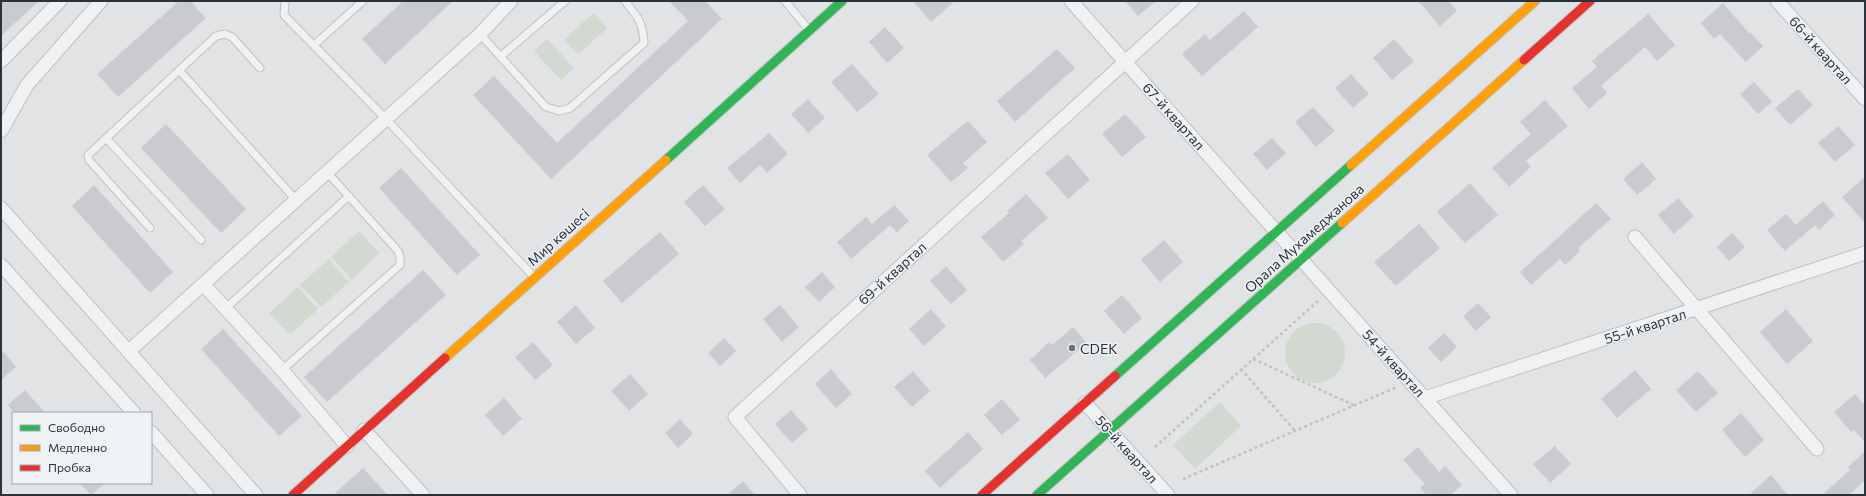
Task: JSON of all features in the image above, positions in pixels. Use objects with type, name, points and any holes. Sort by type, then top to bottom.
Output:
[{"type":"street","points":[[1,61],[60,1]]},
{"type":"street","points":[[1,131],[27,85],[101,1]]},
{"type":"street","points":[[128,351],[480,34],[511,1]]},
{"type":"street","name":"Мир көшесі","points":[[293,495],[842,1]]},
{"type":"street","name":"67-й квартал","points":[[1071,1],[1277,232]]},
{"type":"street","points":[[1124,61],[1192,1]]},
{"type":"street","name":"Орала Мухамеджанова","points":[[982,495],[1536,1]]},
{"type":"street","name":"Орала Мухамеджанова","points":[[1037,495],[1590,1]]},
{"type":"street","name":"66-й квартал","points":[[1777,1],[1865,99]]},
{"type":"street","name":"69-й квартал","points":[[800,495],[735,417],[1124,61]]},
{"type":"street","points":[[1,208],[256,495]]},
{"type":"street","name":"54-й квартал","points":[[1277,232],[1511,495]]},
{"type":"street","points":[[1635,236],[1817,449]]},
{"type":"street","name":"55-й квартал","points":[[1425,398],[1865,253]]},
{"type":"street","points":[[1,265],[133,412]]},
{"type":"street","points":[[203,284],[282,370],[346,446]]},
{"type":"street","name":"56-й квартал","points":[[1085,403],[1168,495]]},
{"type":"street","points":[[364,430],[423,495]]},
{"type":"street","points":[[152,433],[207,495]]},
{"type":"lane","points":[[286,1],[284,15],[386,119],[534,277]]},
{"type":"lane","points":[[314,45],[363,1]]},
{"type":"lane","points":[[500,57],[565,1]]},
{"type":"lane","points":[[480,34],[546,108],[559,111],[570,108],[644,43],[643,29],[639,18],[625,1]]},
{"type":"lane","points":[[785,1],[809,31]]},
{"type":"lane","points":[[150,228],[88,160],[90,152],[216,36],[225,34],[232,37],[260,68]]},
{"type":"lane","points":[[179,70],[296,200]]},
{"type":"lane","points":[[106,138],[201,240]]},
{"type":"lane","points":[[282,370],[400,264],[398,251],[327,172]]},
{"type":"lane","points":[[225,309],[349,196]]},
{"type":"path","points":[[1155,447],[1319,300]]},
{"type":"path","points":[[1253,359],[1355,405]]},
{"type":"path","points":[[1241,369],[1295,431]]},
{"type":"path","points":[[1183,479],[1397,387]]},
{"type":"shaded area","points":[[593,13],[607,28],[578,55],[564,40]]},
{"type":"shaded area","points":[[547,39],[574,68],[561,80],[534,51]]},
{"type":"shaded area","points":[[359,231],[379,253],[352,280],[331,257]]},
{"type":"shaded area","points":[[329,259],[349,282],[321,307],[300,285]]},
{"type":"shaded area","points":[[298,287],[318,309],[290,335],[269,313]]},
{"type":"shaded area","points":[[1309,323],[1321,323],[1332,328],[1340,336],[1345,347],[1343,365],[1332,378],[1321,383],[1309,383],[1298,378],[1290,370],[1285,359],[1285,347],[1290,336],[1298,328]]},
{"type":"shaded area","points":[[1220,402],[1241,426],[1195,469],[1173,445]]},
{"type":"building","points":[[1,1],[39,1],[1,36]]},
{"type":"building","points":[[179,1],[190,1],[206,18],[118,97],[97,74]]},
{"type":"building","points":[[403,1],[453,1],[385,64],[362,39]]},
{"type":"building","points":[[669,1],[705,1],[722,19],[551,179],[473,95],[494,76],[557,143],[688,21]]},
{"type":"building","points":[[913,1],[955,1],[931,22]]},
{"type":"building","points":[[1125,1],[1156,1],[1138,16]]},
{"type":"building","points":[[1418,1],[1449,1],[1457,11],[1440,26]]},
{"type":"building","points":[[1723,3],[1749,33],[1750,32],[1763,46],[1746,62],[1720,34],[1714,39],[1701,23]]},
{"type":"building","points":[[1244,11],[1258,27],[1202,76],[1182,54],[1205,34],[1210,40]]},
{"type":"building","points":[[1648,14],[1675,45],[1657,61],[1645,47],[1601,86],[1607,93],[1589,109],[1572,88],[1597,67],[1592,61]]},
{"type":"building","points":[[885,27],[904,48],[887,63],[869,42]]},
{"type":"building","points":[[1394,39],[1414,61],[1392,80],[1373,58]]},
{"type":"building","points":[[1057,49],[1075,68],[1015,122],[997,101]]},
{"type":"building","points":[[852,64],[879,94],[857,112],[831,82]]},
{"type":"building","points":[[1351,74],[1369,94],[1353,108],[1335,88]]},
{"type":"building","points":[[1754,82],[1772,102],[1758,114],[1740,94]]},
{"type":"building","points":[[1798,89],[1813,105],[1790,125],[1775,108]]},
{"type":"building","points":[[808,99],[825,118],[808,133],[791,114]]},
{"type":"building","points":[[1545,100],[1568,126],[1526,161],[1531,167],[1509,187],[1492,168],[1531,134],[1520,122]]},
{"type":"building","points":[[1313,107],[1335,131],[1316,147],[1295,122]]},
{"type":"building","points":[[1125,114],[1146,137],[1122,157],[1102,134]]},
{"type":"building","points":[[968,121],[987,142],[963,163],[968,168],[951,182],[927,155]]},
{"type":"building","points":[[166,124],[246,209],[221,233],[141,148]]},
{"type":"building","points":[[1838,126],[1855,145],[1835,162],[1818,143]]},
{"type":"building","points":[[769,133],[788,154],[767,173],[760,165],[740,183],[727,168]]},
{"type":"building","points":[[1272,138],[1286,153],[1267,170],[1253,154]]},
{"type":"building","points":[[1068,154],[1090,180],[1068,199],[1045,173]]},
{"type":"building","points":[[1642,162],[1656,179],[1637,195],[1623,179]]},
{"type":"building","points":[[401,168],[480,255],[457,275],[379,188]]},
{"type":"building","points":[[1865,177],[1865,223],[1842,197]]},
{"type":"building","points":[[1470,183],[1498,215],[1465,243],[1437,212]]},
{"type":"building","points":[[94,185],[173,272],[150,293],[72,206]]},
{"type":"building","points":[[703,185],[725,209],[705,226],[684,202]]},
{"type":"building","points":[[1026,194],[1048,218],[1021,241],[1024,244],[1003,262],[981,237],[1009,213],[1007,211]]},
{"type":"building","points":[[1678,198],[1694,216],[1674,234],[1658,215]]},
{"type":"building","points":[[1823,201],[1835,215],[1819,230],[1815,225],[1785,251],[1767,230],[1786,214],[1796,225]]},
{"type":"building","points":[[1596,203],[1611,219],[1578,248],[1580,251],[1565,265],[1560,259],[1531,285],[1520,272]]},
{"type":"building","points":[[894,205],[909,221],[897,232],[890,225],[851,259],[837,242],[866,217],[872,224]]},
{"type":"building","points":[[1419,224],[1440,248],[1396,286],[1374,262]]},
{"type":"building","points":[[660,232],[679,254],[622,303],[603,281]]},
{"type":"building","points":[[1732,233],[1745,247],[1729,261],[1717,247]]},
{"type":"building","points":[[1164,240],[1183,262],[1160,282],[1141,260]]},
{"type":"building","points":[[946,266],[967,290],[951,304],[930,281]]},
{"type":"building","points":[[423,270],[446,295],[327,402],[304,377]]},
{"type":"building","points":[[822,272],[835,287],[819,302],[805,287]]},
{"type":"building","points":[[1122,295],[1142,318],[1124,334],[1104,311]]},
{"type":"building","points":[[1478,303],[1491,317],[1476,331],[1463,316]]},
{"type":"building","points":[[576,305],[595,328],[576,344],[557,322]]},
{"type":"building","points":[[780,305],[799,327],[782,342],[763,319]]},
{"type":"building","points":[[931,309],[946,326],[924,346],[909,329]]},
{"type":"building","points":[[1786,309],[1813,341],[1787,364],[1760,332]]},
{"type":"building","points":[[1073,327],[1087,343],[1045,378],[1030,360],[1049,342],[1052,345]]},
{"type":"building","points":[[223,329],[302,416],[279,436],[201,349]]},
{"type":"building","points":[[1444,333],[1457,347],[1441,362],[1428,348]]},
{"type":"building","points":[[724,338],[736,351],[720,366],[708,353]]},
{"type":"building","points":[[533,342],[553,365],[535,380],[515,357]]},
{"type":"building","points":[[1,349],[16,367],[1,380]]},
{"type":"building","points":[[831,369],[852,394],[836,408],[815,384]]},
{"type":"building","points":[[1635,370],[1651,389],[1617,418],[1601,399]]},
{"type":"building","points":[[913,371],[930,391],[912,407],[894,387]]},
{"type":"building","points":[[1698,371],[1718,393],[1696,412],[1676,390]]},
{"type":"building","points":[[630,374],[648,394],[629,411],[611,391]]},
{"type":"building","points":[[25,390],[44,412],[14,412],[8,405]]},
{"type":"building","points":[[1855,394],[1865,405],[1865,442],[1854,430],[1851,432],[1834,412]]},
{"type":"building","points":[[504,398],[522,419],[503,436],[485,415]]},
{"type":"building","points":[[1002,399],[1020,420],[1002,435],[984,415]]},
{"type":"building","points":[[791,410],[808,429],[792,443],[775,424]]},
{"type":"building","points":[[1741,413],[1764,440],[1745,457],[1722,430]]},
{"type":"building","points":[[680,419],[693,434],[678,448],[665,433]]},
{"type":"building","points":[[968,432],[983,449],[940,488],[925,471]]},
{"type":"building","points":[[1555,446],[1571,464],[1550,483],[1533,464]]},
{"type":"building","points":[[1418,447],[1439,472],[1445,466],[1462,485],[1450,495],[1426,495],[1420,488],[1425,484],[1403,460]]},
{"type":"building","points":[[1865,451],[1865,480],[1849,495],[1822,495],[1850,470],[1848,467]]},
{"type":"building","points":[[363,468],[388,495],[333,495]]},
{"type":"building","points":[[1771,475],[1788,495],[1749,495]]},
{"type":"building","points":[[743,481],[755,495],[727,495]]},
{"type":"building","points":[[80,484],[104,484],[91,495]]},
{"type":"traffic: fast","points":[[666,160],[842,1]]},
{"type":"traffic: fast","points":[[1115,376],[1351,165]]},
{"type":"traffic: fast","points":[[1037,495],[1342,223]]},
{"type":"traffic: slow","points":[[1351,165],[1535,1]]},
{"type":"traffic: slow","points":[[1342,223],[1524,60]]},
{"type":"traffic: slow","points":[[445,358],[666,160]]},
{"type":"traffic: jam","points":[[1524,60],[1590,1]]},
{"type":"traffic: jam","points":[[293,495],[445,358]]},
{"type":"traffic: jam","points":[[982,495],[1115,376]]},
{"type":"place","name":"CDEK","points":[[1072,348]]}]
